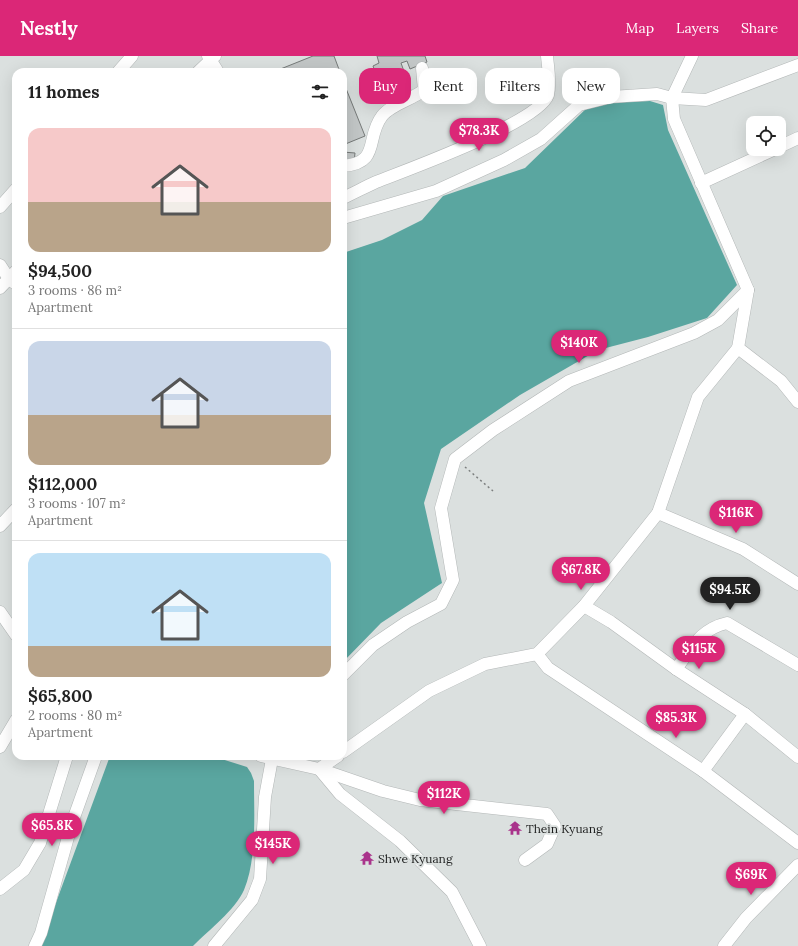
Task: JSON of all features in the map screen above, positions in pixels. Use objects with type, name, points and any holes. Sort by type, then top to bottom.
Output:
[{"type":"street","points":[[122,68],[132,56]]},
{"type":"street","points":[[347,196],[374,183],[513,124],[537,109],[548,95],[549,80],[546,56]]},
{"type":"street","points":[[347,749],[429,691],[485,664],[537,654],[584,606],[658,513],[698,397],[738,348],[748,290],[674,119],[672,98],[692,56]]},
{"type":"street","points":[[201,68],[211,57],[216,68]]},
{"type":"street","points":[[347,217],[436,191],[504,160],[541,139],[579,105],[611,97],[657,94],[672,98],[706,100],[798,66]]},
{"type":"street","points":[[347,166],[361,163],[368,155],[372,138],[382,115],[419,93]]},
{"type":"street","points":[[786,144],[798,138]]},
{"type":"street","points":[[701,183],[760,156]]},
{"type":"street","points":[[0,207],[12,194]]},
{"type":"street","points":[[0,265],[12,276]]},
{"type":"street","points":[[0,288],[12,279]]},
{"type":"street","points":[[347,671],[373,645],[407,622],[441,604],[453,580],[441,508],[456,459],[493,430],[569,381],[694,332],[718,320],[748,290]]},
{"type":"street","points":[[738,348],[781,381],[798,402]]},
{"type":"street","points":[[658,513],[743,549],[798,584]]},
{"type":"street","points":[[584,606],[611,622],[676,669],[745,714],[798,757]]},
{"type":"street","points":[[0,613],[12,630]]},
{"type":"street","points":[[676,669],[702,634],[714,626],[728,623],[798,665]]},
{"type":"street","points":[[537,654],[548,668],[703,770],[798,843]]},
{"type":"street","points":[[703,770],[745,714]]},
{"type":"street","points":[[0,747],[12,727]]},
{"type":"street","points":[[0,888],[24,870],[40,843],[65,760]]},
{"type":"street","points":[[35,946],[41,933],[72,823],[95,760]]},
{"type":"street","points":[[214,946],[252,900],[260,879],[265,797],[270,760]]},
{"type":"street","points":[[282,760],[319,769],[383,791],[420,800],[547,814],[556,826],[547,844],[525,860]]},
{"type":"street","points":[[319,769],[332,760]]},
{"type":"street","points":[[319,769],[340,794],[400,841],[452,892],[480,946]]},
{"type":"street","points":[[724,946],[746,918],[798,865]]},
{"type":"path","points":[[456,459],[493,491]]},
{"type":"water","points":[[650,101],[663,105],[668,130],[737,285],[707,318],[648,337],[598,350],[520,395],[441,449],[424,503],[442,583],[381,623],[347,658],[347,252],[382,240],[422,220],[443,196],[525,168],[591,104],[620,104],[620,102]]},
{"type":"water","points":[[109,760],[225,760],[247,767],[254,781],[254,836],[248,878],[244,890],[234,905],[221,920],[193,946],[40,946]]},
{"type":"building","points":[[313,56],[334,56],[338,68],[283,68]]},
{"type":"building","points":[[377,56],[425,56],[427,62],[411,69],[407,61],[401,63],[403,68],[374,68],[373,66],[379,63]]},
{"type":"building","points":[[347,91],[365,136],[347,143]]},
{"type":"building","points":[[347,152],[355,153],[354,162],[347,162]]},
{"type":"place","name":"Thein Kyuang","points":[[515,828]]},
{"type":"place","name":"Shwe Kyuang","points":[[367,858]]}]
